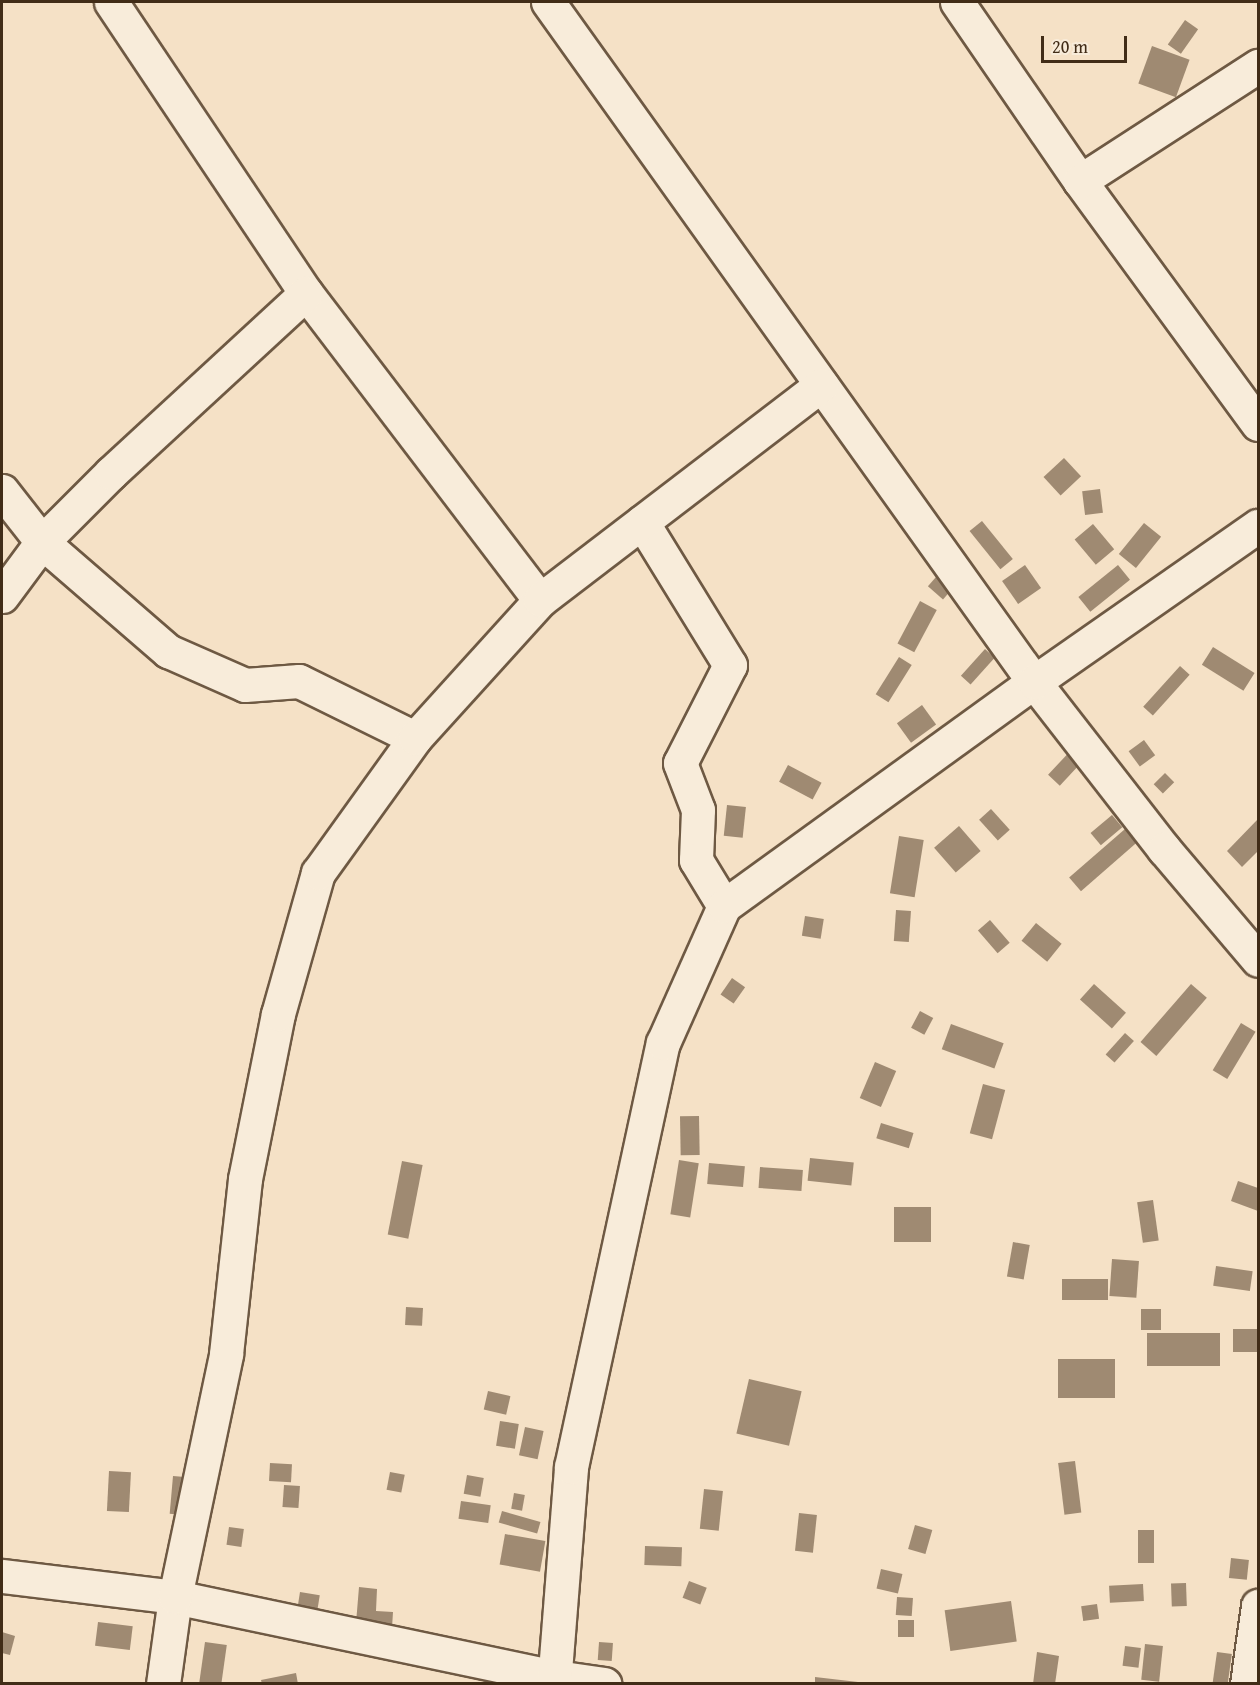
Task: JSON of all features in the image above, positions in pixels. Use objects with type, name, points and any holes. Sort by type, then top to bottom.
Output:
[{"type":"street","points":[[111,2],[306,293],[540,600]]},
{"type":"street","points":[[548,2],[1034,682],[1164,849],[1258,960]]},
{"type":"street","points":[[957,2],[1080,181],[1258,424]]},
{"type":"street","points":[[1080,181],[1258,66]]},
{"type":"street","points":[[2,596],[42,542],[306,293]]},
{"type":"street","points":[[163,1683],[175,1597],[226,1354],[245,1179],[281,1003],[318,873],[415,738],[540,600],[821,385]]},
{"type":"street","points":[[2,491],[42,542],[168,651],[245,685],[299,681],[415,738]]},
{"type":"street","points":[[642,522],[730,665],[680,763],[698,810],[696,860],[724,906]]},
{"type":"street","points":[[555,1680],[571,1467],[663,1043],[724,906],[1034,682],[1258,526]]},
{"type":"street","points":[[2,1576],[175,1597],[555,1680],[604,1683]]},
{"type":"street","points":[[1247,1683],[1258,1606]]},
{"type":"building","points":[[1185,20],[1198,29],[1181,54],[1168,45]]},
{"type":"building","points":[[1152,46],[1190,60],[1176,97],[1138,84]]},
{"type":"building","points":[[1064,458],[1081,476],[1061,495],[1044,477]]},
{"type":"building","points":[[1100,489],[1103,513],[1085,515],[1082,491]]},
{"type":"building","points":[[982,521],[1013,559],[1000,569],[970,531]]},
{"type":"building","points":[[1144,523],[1161,537],[1136,568],[1119,554]]},
{"type":"building","points":[[1093,524],[1114,549],[1096,565],[1075,539]]},
{"type":"building","points":[[1025,565],[1041,588],[1018,604],[1002,581]]},
{"type":"building","points":[[1118,565],[1130,580],[1090,612],[1078,597]]},
{"type":"building","points":[[943,569],[958,582],[943,599],[928,586]]},
{"type":"building","points":[[920,601],[937,610],[914,652],[897,643]]},
{"type":"building","points":[[1213,647],[1255,673],[1243,691],[1202,665]]},
{"type":"building","points":[[985,649],[995,658],[971,684],[961,676]]},
{"type":"building","points":[[899,657],[912,665],[888,702],[876,694]]},
{"type":"building","points":[[1180,666],[1190,675],[1153,716],[1143,707]]},
{"type":"building","points":[[922,705],[936,724],[911,743],[897,723]]},
{"type":"building","points":[[1144,740],[1155,755],[1140,767],[1129,751]]},
{"type":"building","points":[[1074,747],[1086,758],[1060,786],[1048,775]]},
{"type":"building","points":[[788,765],[822,783],[813,800],[779,782]]},
{"type":"building","points":[[1165,773],[1174,782],[1163,794],[1154,784]]},
{"type":"building","points":[[727,805],[746,807],[743,838],[724,836]]},
{"type":"building","points":[[991,809],[1010,830],[998,841],[979,820]]},
{"type":"building","points":[[1112,815],[1122,827],[1101,845],[1091,833]]},
{"type":"building","points":[[1258,819],[1258,851],[1242,867],[1227,851]]},
{"type":"building","points":[[959,826],[981,851],[956,873],[934,848]]},
{"type":"building","points":[[1125,829],[1137,843],[1081,891],[1069,878]]},
{"type":"building","points":[[899,836],[924,840],[915,897],[890,893]]},
{"type":"building","points":[[896,910],[911,911],[909,942],[894,941]]},
{"type":"building","points":[[805,916],[824,919],[821,939],[802,936]]},
{"type":"building","points":[[990,920],[1010,943],[998,953],[978,930]]},
{"type":"building","points":[[1036,923],[1062,944],[1047,962],[1022,941]]},
{"type":"building","points":[[732,978],[745,987],[734,1004],[721,994]]},
{"type":"building","points":[[1094,984],[1126,1013],[1112,1028],[1080,1000]]},
{"type":"building","points":[[1191,984],[1207,998],[1156,1056],[1140,1042]]},
{"type":"building","points":[[920,1011],[933,1018],[924,1035],[911,1028]]},
{"type":"building","points":[[1241,1023],[1256,1032],[1227,1079],[1213,1070]]},
{"type":"building","points":[[951,1024],[1004,1043],[994,1069],[942,1049]]},
{"type":"building","points":[[1125,1033],[1134,1041],[1115,1063],[1106,1055]]},
{"type":"building","points":[[875,1062],[896,1071],[881,1107],[860,1098]]},
{"type":"building","points":[[983,1084],[1005,1090],[992,1139],[970,1133]]},
{"type":"building","points":[[680,1116],[699,1116],[700,1155],[681,1155]]},
{"type":"building","points":[[881,1123],[914,1133],[909,1148],[876,1138]]},
{"type":"building","points":[[810,1158],[854,1163],[851,1185],[808,1181]]},
{"type":"building","points":[[679,1160],[699,1163],[690,1217],[670,1214]]},
{"type":"building","points":[[402,1161],[423,1165],[408,1239],[388,1235]]},
{"type":"building","points":[[709,1163],[745,1166],[743,1187],[707,1184]]},
{"type":"building","points":[[760,1167],[803,1170],[801,1191],[759,1188]]},
{"type":"building","points":[[1238,1181],[1258,1188],[1258,1211],[1231,1201]]},
{"type":"building","points":[[1153,1200],[1159,1241],[1143,1243],[1137,1202]]},
{"type":"building","points":[[894,1207],[931,1207],[931,1242],[894,1242]]},
{"type":"building","points":[[1013,1242],[1030,1245],[1024,1279],[1007,1276]]},
{"type":"building","points":[[1112,1259],[1139,1261],[1136,1298],[1109,1296]]},
{"type":"building","points":[[1216,1266],[1253,1271],[1250,1291],[1213,1286]]},
{"type":"building","points":[[1062,1279],[1108,1279],[1108,1300],[1062,1300]]},
{"type":"building","points":[[406,1307],[423,1308],[422,1326],[405,1325]]},
{"type":"building","points":[[1141,1309],[1161,1309],[1161,1330],[1141,1330]]},
{"type":"building","points":[[1233,1329],[1258,1329],[1258,1352],[1233,1352]]},
{"type":"building","points":[[1147,1333],[1220,1333],[1220,1366],[1147,1366]]},
{"type":"building","points":[[1058,1359],[1115,1359],[1115,1398],[1058,1398]]},
{"type":"building","points":[[749,1379],[802,1391],[789,1446],[736,1434]]},
{"type":"building","points":[[488,1391],[510,1396],[506,1415],[484,1410]]},
{"type":"building","points":[[500,1421],[519,1424],[515,1449],[496,1446]]},
{"type":"building","points":[[525,1427],[544,1431],[538,1459],[519,1455]]},
{"type":"building","points":[[1075,1461],[1081,1513],[1064,1515],[1058,1463]]},
{"type":"building","points":[[270,1463],[292,1464],[291,1482],[269,1481]]},
{"type":"building","points":[[109,1471],[131,1472],[129,1512],[107,1511]]},
{"type":"building","points":[[390,1472],[405,1475],[401,1493],[387,1490]]},
{"type":"building","points":[[467,1475],[484,1478],[480,1497],[464,1494]]},
{"type":"building","points":[[173,1476],[197,1478],[194,1516],[170,1514]]},
{"type":"building","points":[[284,1485],[300,1486],[298,1508],[282,1507]]},
{"type":"building","points":[[704,1489],[723,1491],[719,1531],[700,1529]]},
{"type":"building","points":[[514,1493],[525,1495],[522,1511],[511,1509]]},
{"type":"building","points":[[461,1501],[491,1505],[488,1523],[458,1519]]},
{"type":"building","points":[[502,1511],[540,1522],[537,1534],[499,1523]]},
{"type":"building","points":[[799,1513],[817,1515],[813,1553],[795,1551]]},
{"type":"building","points":[[915,1525],[932,1530],[925,1554],[908,1549]]},
{"type":"building","points":[[229,1527],[244,1529],[241,1547],[226,1545]]},
{"type":"building","points":[[1138,1530],[1154,1530],[1154,1563],[1138,1563]]},
{"type":"building","points":[[505,1534],[545,1541],[540,1572],[500,1565]]},
{"type":"building","points":[[645,1546],[682,1547],[681,1566],[644,1565]]},
{"type":"building","points":[[1231,1558],[1249,1560],[1247,1580],[1229,1578]]},
{"type":"building","points":[[881,1569],[902,1574],[898,1593],[877,1588]]},
{"type":"building","points":[[689,1581],[707,1588],[700,1605],[683,1598]]},
{"type":"building","points":[[1186,1583],[1187,1606],[1172,1607],[1171,1584]]},
{"type":"building","points":[[1143,1584],[1144,1601],[1110,1603],[1109,1586]]},
{"type":"building","points":[[359,1587],[377,1589],[376,1611],[393,1612],[392,1628],[356,1623]]},
{"type":"building","points":[[300,1592],[320,1595],[316,1618],[296,1615]]},
{"type":"building","points":[[897,1597],[913,1598],[912,1616],[896,1615]]},
{"type":"building","points":[[1011,1601],[1017,1642],[950,1651],[945,1610]]},
{"type":"building","points":[[1097,1604],[1099,1619],[1083,1621],[1081,1606]]},
{"type":"building","points":[[898,1620],[914,1620],[914,1637],[898,1637]]},
{"type":"building","points":[[98,1622],[133,1626],[130,1650],[95,1646]]},
{"type":"building","points":[[2,1632],[15,1636],[10,1655],[2,1653]]},
{"type":"building","points":[[205,1642],[227,1645],[221,1684],[199,1684]]},
{"type":"building","points":[[599,1642],[613,1643],[612,1661],[598,1660]]},
{"type":"building","points":[[1145,1644],[1163,1646],[1159,1682],[1141,1680]]},
{"type":"building","points":[[1125,1646],[1141,1648],[1138,1668],[1123,1666]]},
{"type":"building","points":[[1037,1652],[1059,1656],[1055,1684],[1033,1684]]},
{"type":"building","points":[[1217,1652],[1232,1654],[1228,1684],[1213,1684]]},
{"type":"building","points":[[296,1673],[298,1684],[262,1684],[261,1680]]},
{"type":"building","points":[[815,1677],[858,1682],[858,1684],[815,1684]]}]
